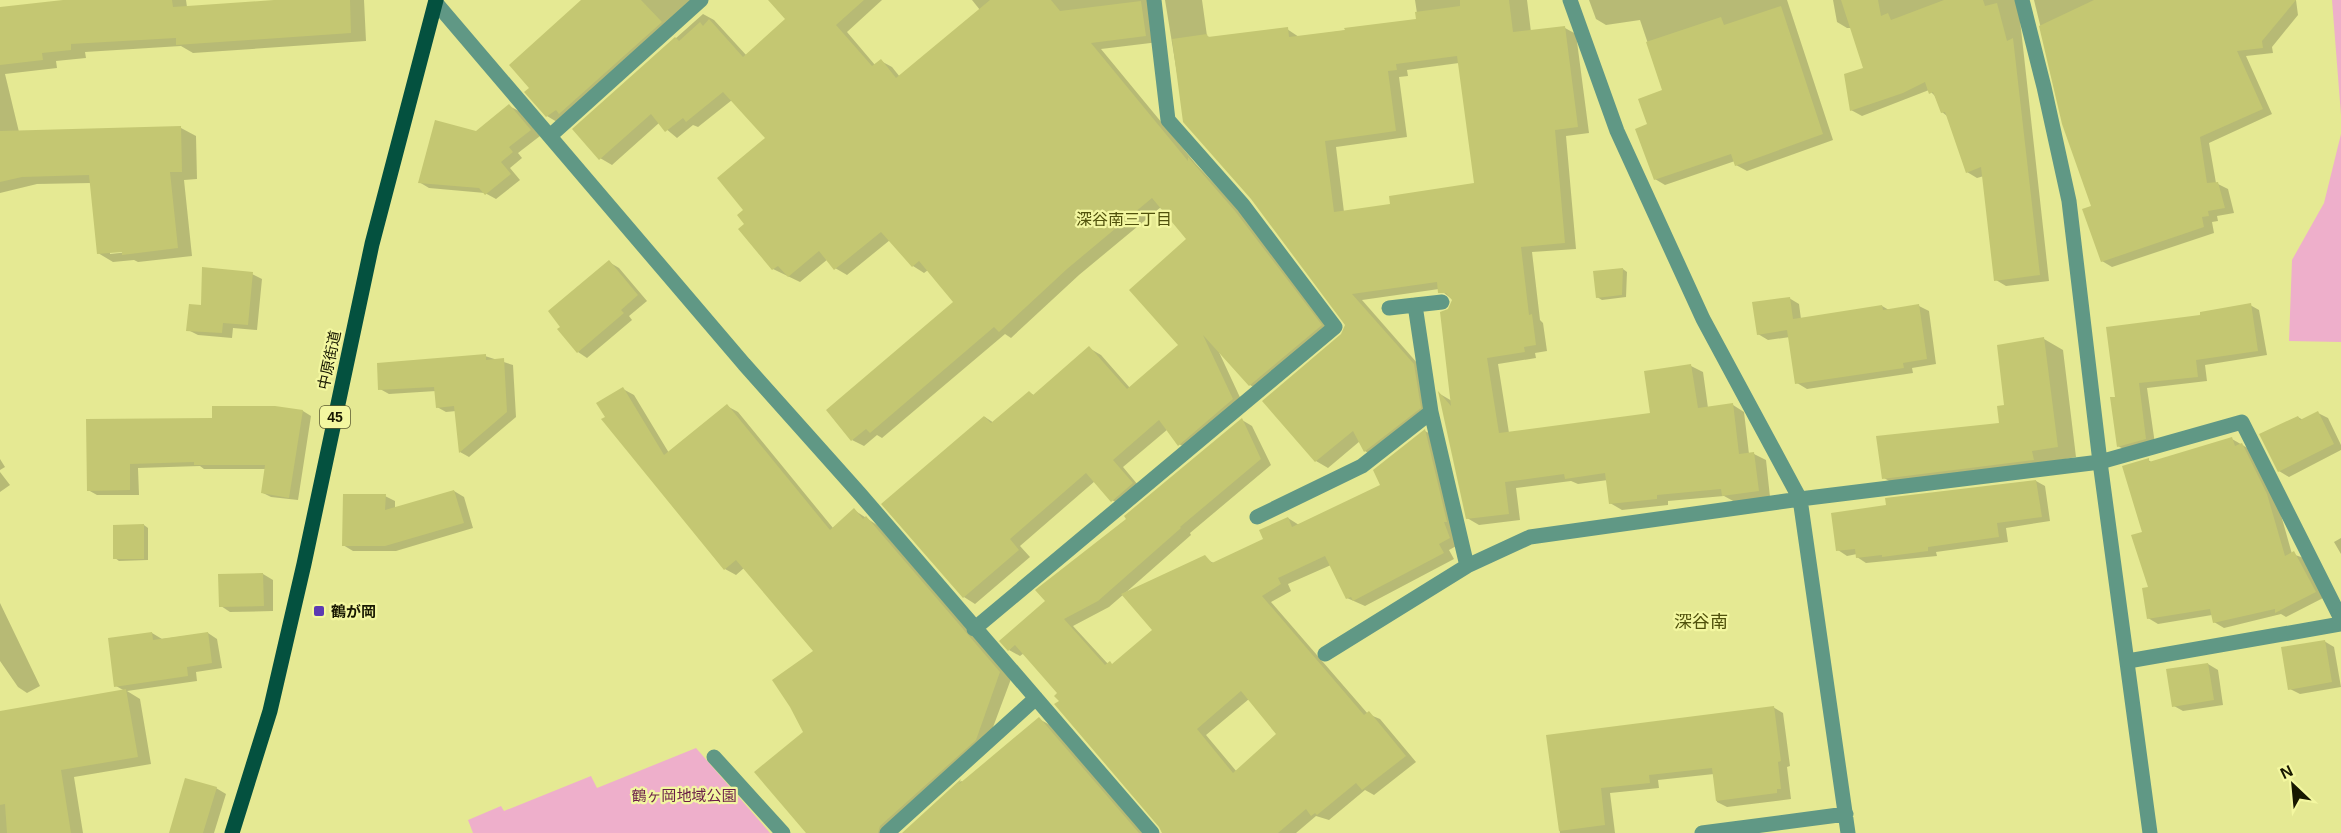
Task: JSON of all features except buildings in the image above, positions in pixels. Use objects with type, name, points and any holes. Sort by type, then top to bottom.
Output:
[{"type":"main road","name":"中原街道","points":[[232,833],[270,711],[304,564],[372,244],[436,1]]},
{"type":"street","points":[[550,136],[701,0]]},
{"type":"street","points":[[974,629],[1335,327],[1242,205],[1168,120],[1154,0]]},
{"type":"street","points":[[1570,0],[1617,131],[1703,319],[1800,499],[1848,833]]},
{"type":"street","points":[[2022,0],[2069,201],[2100,462],[2150,833]]},
{"type":"street","points":[[436,1],[974,629],[1152,833]]},
{"type":"street","points":[[1389,308],[1442,302]]},
{"type":"street","points":[[1415,305],[1431,412],[1467,566]]},
{"type":"street","points":[[1257,518],[1362,466],[1431,412]]},
{"type":"street","points":[[1325,654],[1467,566],[1530,537],[1800,499],[2100,462],[2242,422],[2341,619]]},
{"type":"street","points":[[2128,662],[2341,624]]},
{"type":"street","points":[[886,833],[1036,698]]},
{"type":"street","points":[[714,757],[783,833]]},
{"type":"street","points":[[1702,833],[1846,814]]},
{"type":"green space","points":[[2332,0],[2341,0],[2341,115]]},
{"type":"green space","points":[[2341,134],[2341,342],[2289,341],[2292,260],[2324,203]]},
{"type":"green space","name":"鶴ヶ岡地域公園","points":[[696,748],[770,833],[473,833],[468,820],[501,806],[504,811],[591,776],[597,788]]},
{"type":"place","name":"鶴が岡","points":[[319,611]]},
{"type":"district","name":"深谷南三丁目","points":[[1124,219]]},
{"type":"district","name":"深谷南","points":[[1701,622]]}]
